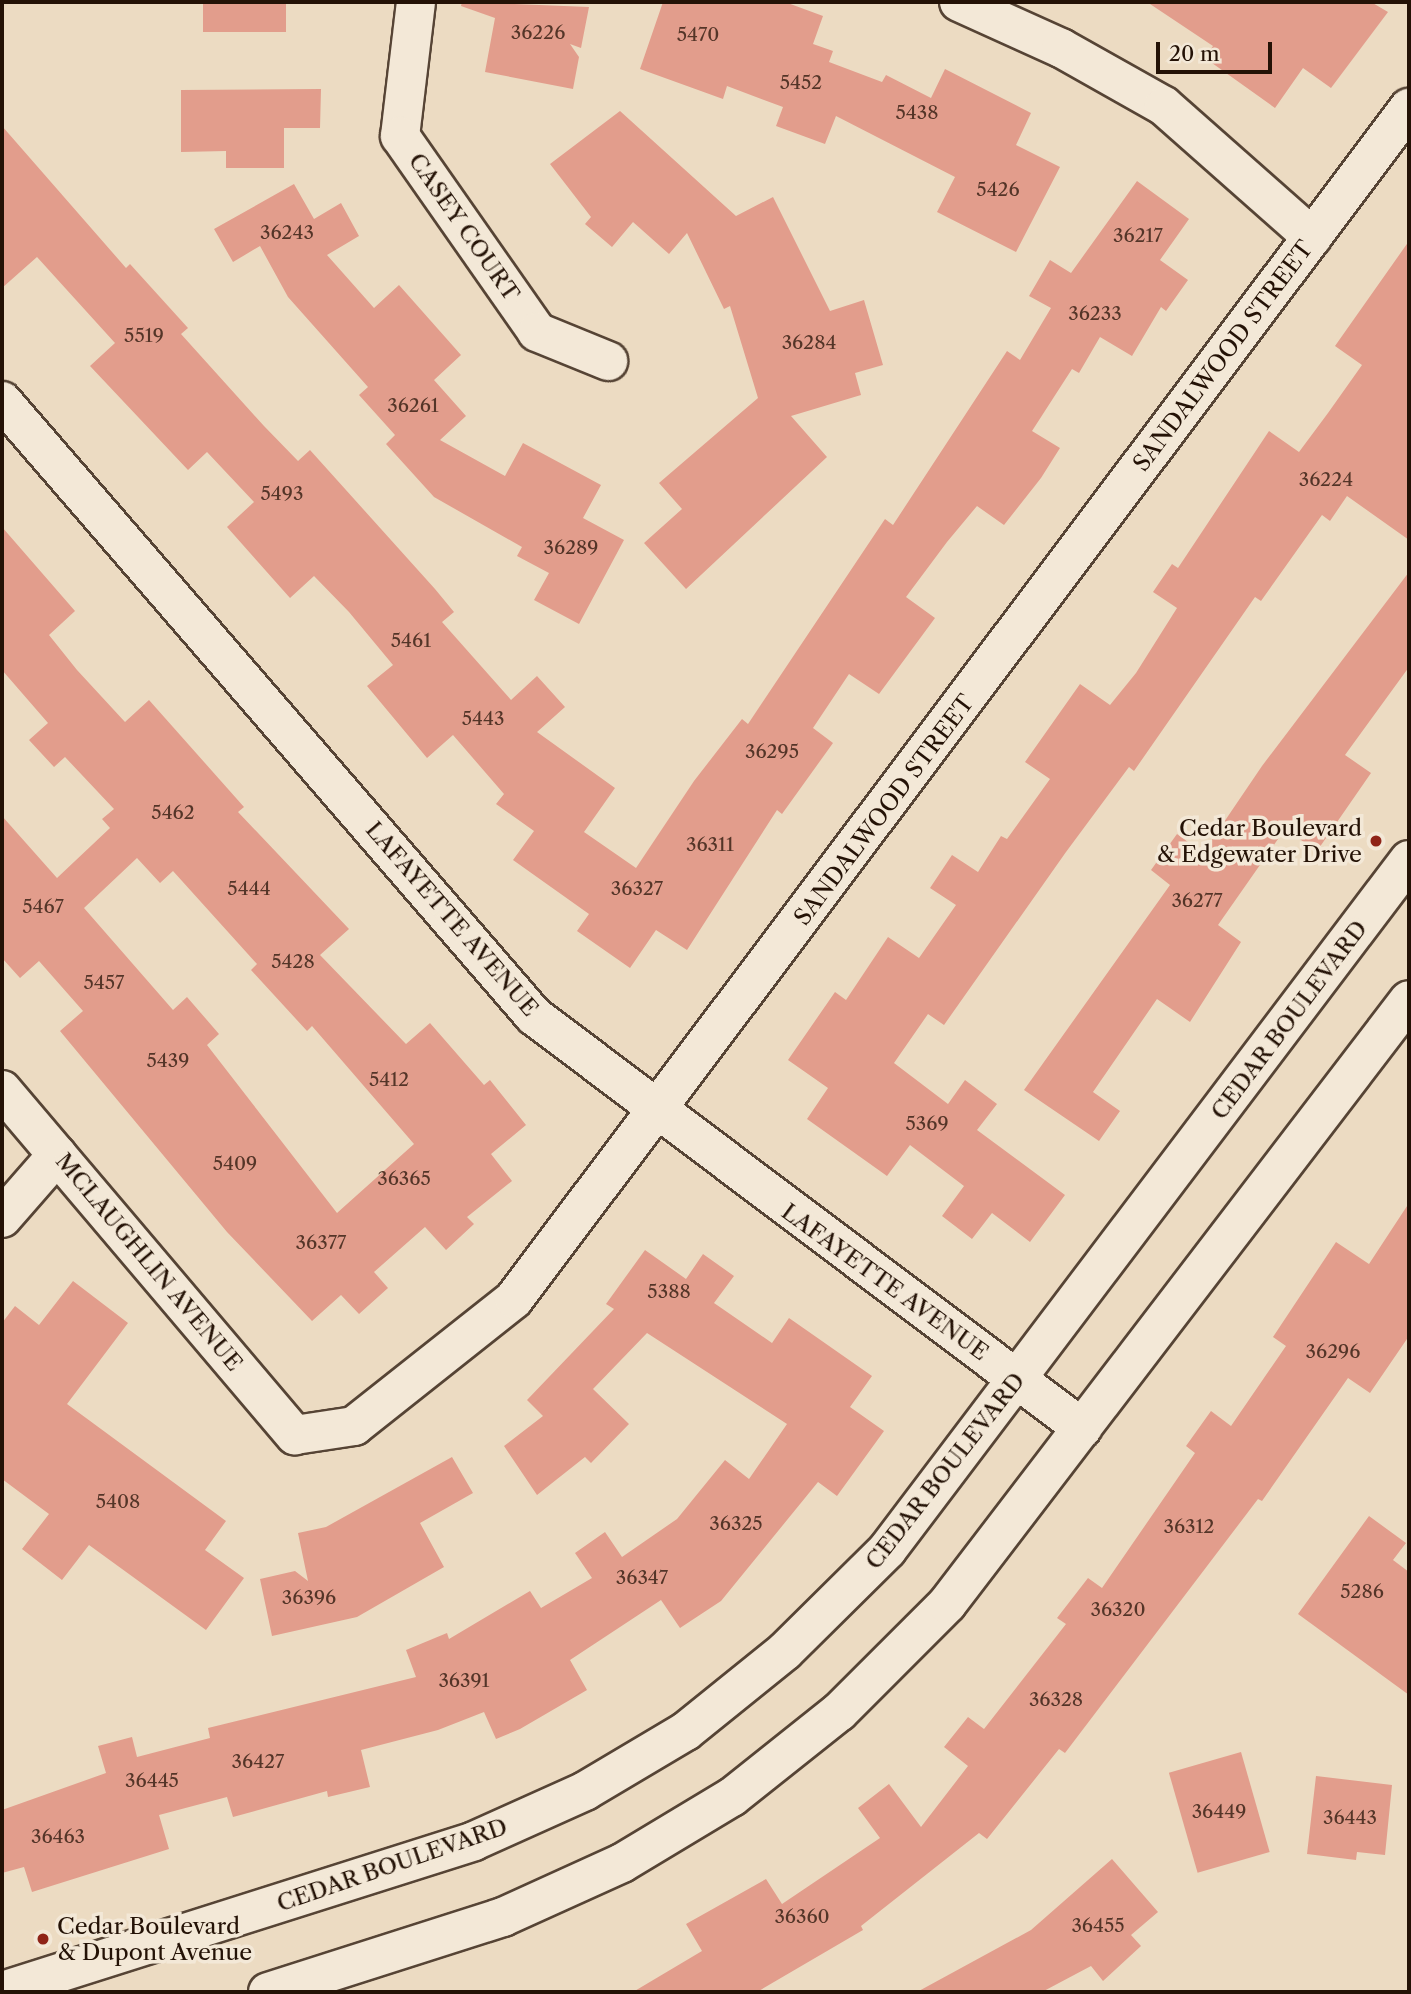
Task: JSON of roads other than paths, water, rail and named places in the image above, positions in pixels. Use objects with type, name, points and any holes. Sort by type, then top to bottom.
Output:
[{"type":"street","name":"CASEY COURT","points":[[416,2],[400,136],[537,332],[608,361]]},
{"type":"street","points":[[959,2],[1061,48],[1164,106],[1312,237]]},
{"type":"street","name":"SANDALWOOD STREET","points":[[295,1435],[354,1426],[514,1299],[658,1114],[1409,108]]},
{"type":"street","name":"LAFAYETTE AVENUE","points":[[2,401],[534,1016],[658,1114],[1082,1428]]},
{"type":"street","name":"CEDAR BOULEVARD","points":[[2,1991],[474,1842],[585,1791],[686,1731],[785,1651],[887,1550],[1403,883]]},
{"type":"street","points":[[268,1992],[503,1917],[622,1863],[732,1797],[839,1712],[947,1604],[1409,1000]]},
{"type":"street","name":"MCLAUGHLIN AVENUE","points":[[2,1090],[295,1435]]},
{"type":"street","points":[[2,1218],[57,1154]]},
{"type":"place","name":"Cedar Boulevard & Edgewater Drive","points":[[1376,841]]},
{"type":"place","name":"Cedar Boulevard & Dupont Avenue","points":[[43,1939]]}]
